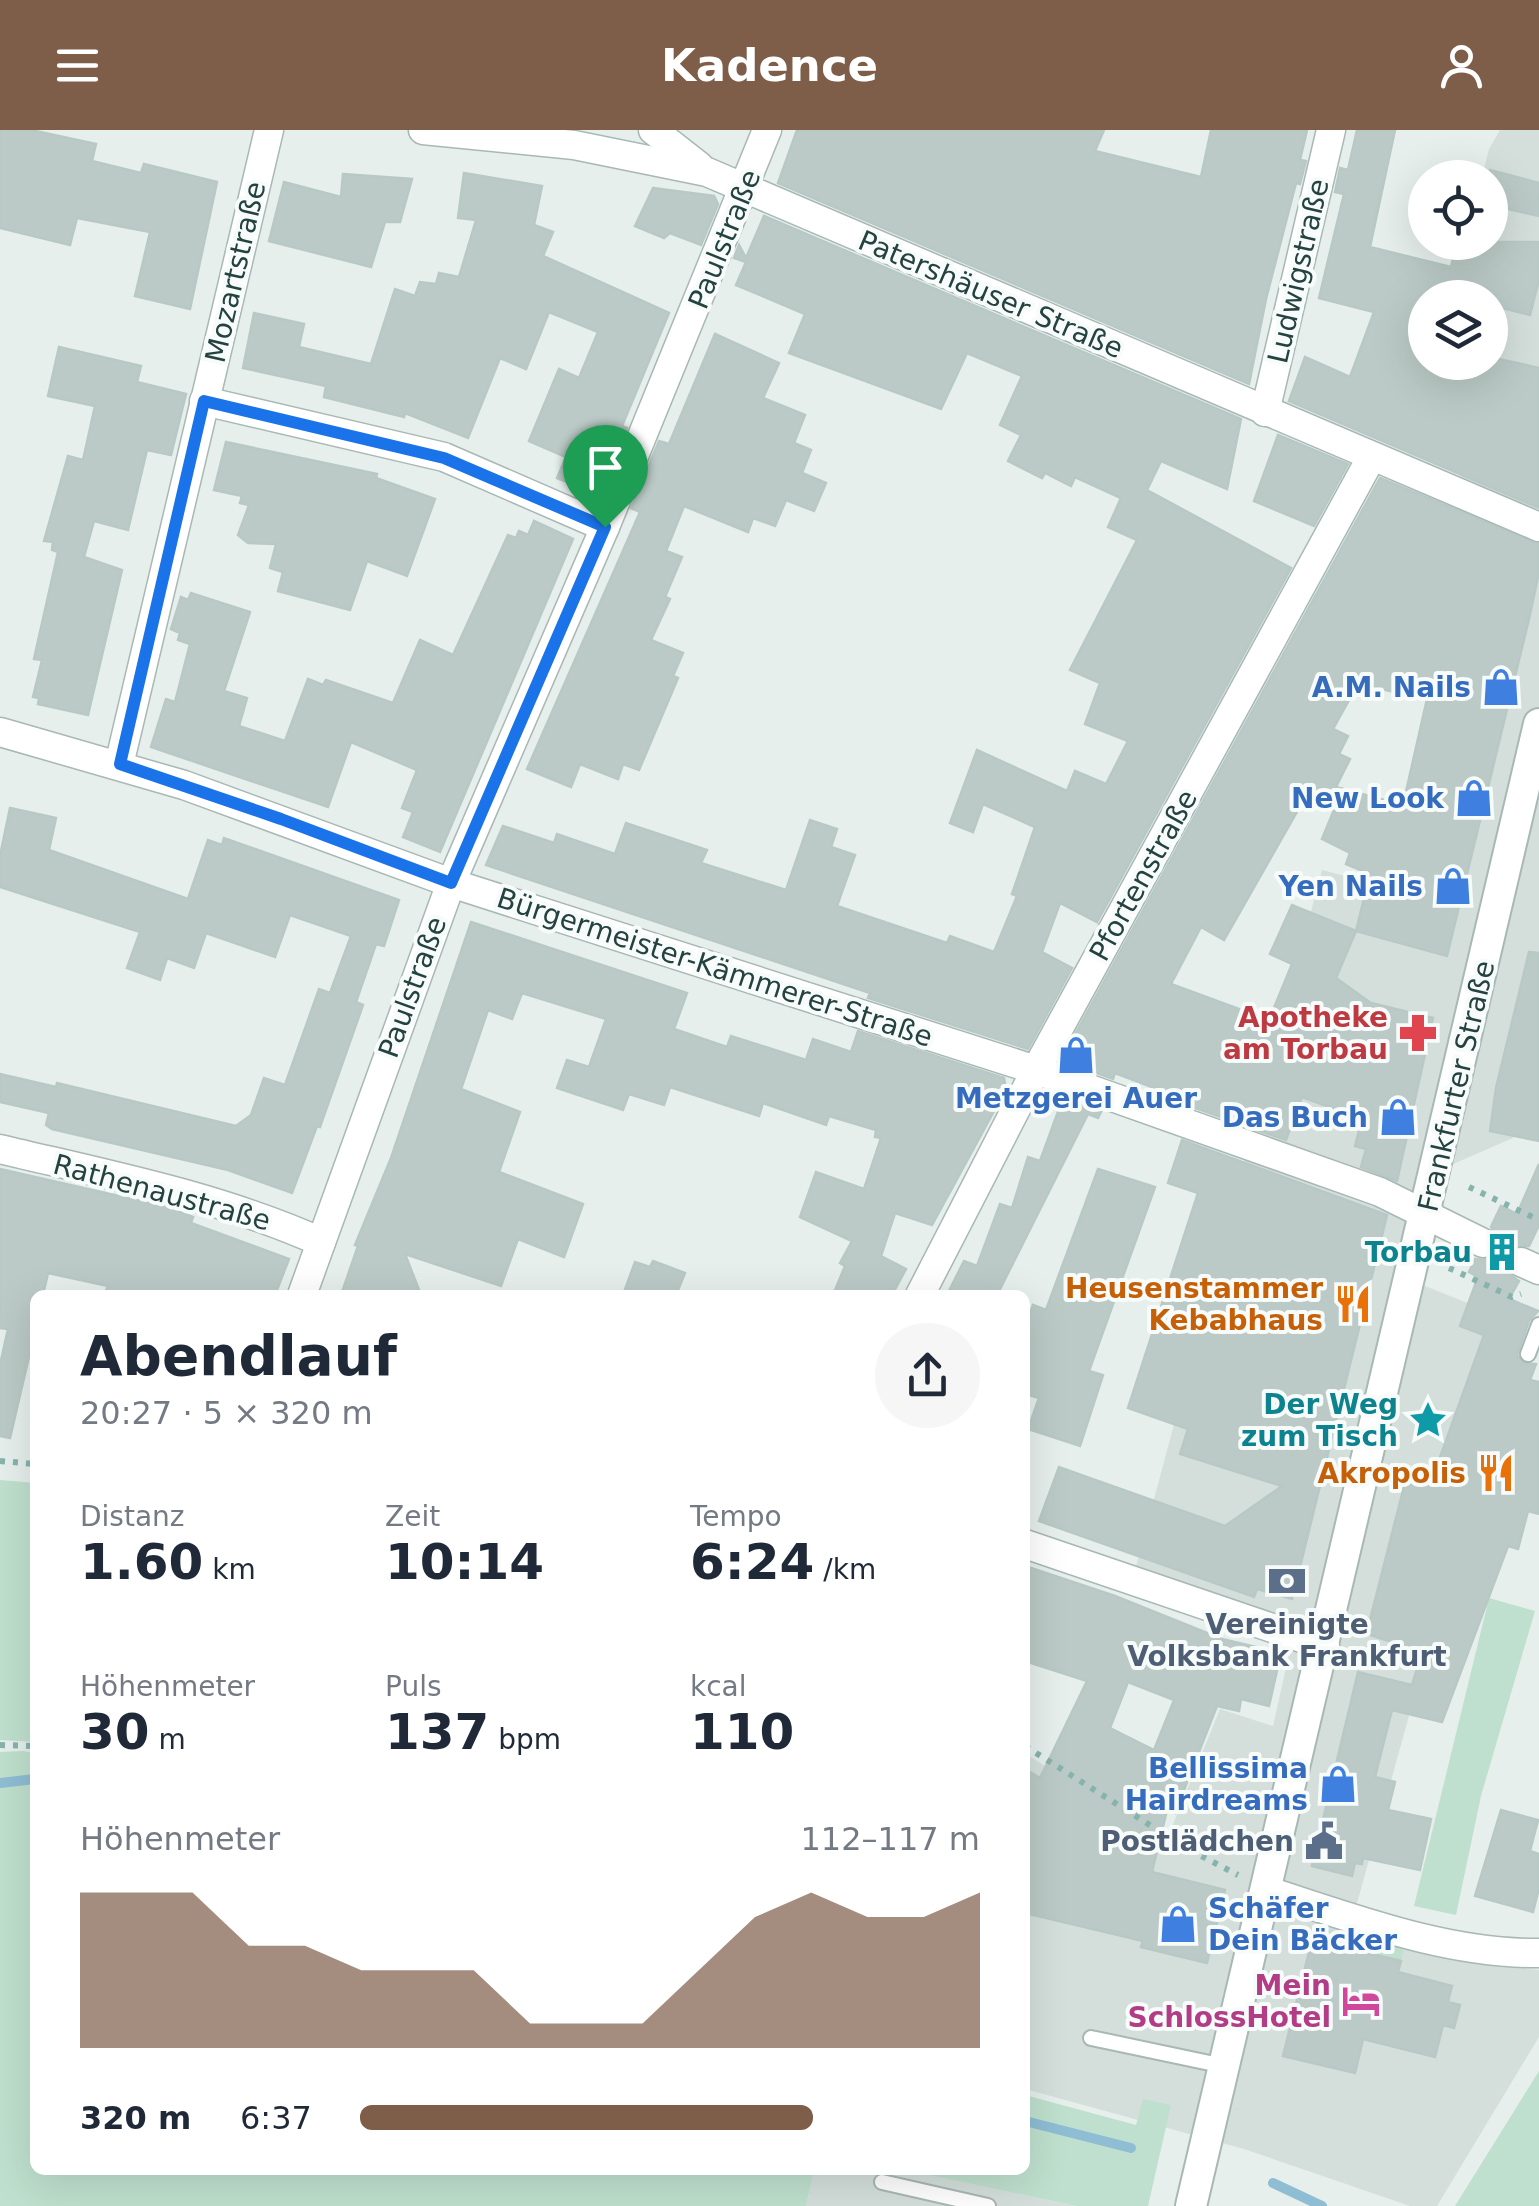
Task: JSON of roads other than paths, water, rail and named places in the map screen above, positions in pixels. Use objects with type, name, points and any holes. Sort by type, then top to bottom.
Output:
[{"type":"street","name":"Mozartstraße","points":[[120,764],[270,130]]},
{"type":"street","name":"Patershäuser Straße","points":[[423,130],[574,145],[707,172],[1539,527]]},
{"type":"street","points":[[653,130],[707,172]]},
{"type":"street","name":"Paulstraße","points":[[304,1290],[451,883],[605,527],[767,130]]},
{"type":"street","name":"Ludwigstraße","points":[[1264,412],[1331,130]]},
{"type":"street","points":[[204,401],[444,458],[605,527]]},
{"type":"street","name":"Pfortenstraße","points":[[923,1290],[1036,1070],[1371,458]]},
{"type":"street","name":"Frankfurter Straße","points":[[1191,2206],[1539,724]]},
{"type":"street","name":"Bürgermeister-Kämmerer-Straße","points":[[0,732],[120,764],[451,883],[1036,1070],[1380,1192],[1483,1243]]},
{"type":"street","name":"Rathenaustraße","points":[[0,1150],[212,1200],[269,1218],[321,1242]]},
{"type":"street","points":[[1030,1546],[1324,1646]]},
{"type":"street","points":[[1266,1890],[1478,1950],[1539,1952]]},
{"type":"lane","points":[[1528,1354],[1539,1325]]},
{"type":"lane","points":[[1091,2038],[1224,2066]]},
{"type":"lane","points":[[882,2182],[981,2205]]},
{"type":"waterway","points":[[0,1783],[30,1780]]},
{"type":"waterway","points":[[1030,2122],[1131,2148]]},
{"type":"waterway","points":[[1273,2183],[1322,2206]]},
{"type":"tunnel","points":[[1483,1243],[1521,1262]]},
{"type":"place","name":"A.M. Nails","points":[[1501,687]]},
{"type":"place","name":"New Look","points":[[1474,798]]},
{"type":"place","name":"Yen Nails","points":[[1453,886]]},
{"type":"place","name":"Apotheke am Torbau","points":[[1418,1033]]},
{"type":"place","name":"Metzgerei Auer","points":[[1076,1055]]},
{"type":"place","name":"Das Buch","points":[[1398,1117]]},
{"type":"place","name":"Torbau","points":[[1502,1252]]},
{"type":"place","name":"Heusenstammer Kebabhaus","points":[[1353,1304]]},
{"type":"place","name":"Der Weg zum Tisch","points":[[1428,1420]]},
{"type":"place","name":"Akropolis","points":[[1496,1473]]},
{"type":"place","name":"Vereinigte Volksbank Frankfurt","points":[[1287,1581]]},
{"type":"place","name":"Bellissima Hairdreams","points":[[1338,1784]]},
{"type":"place","name":"Postlädchen","points":[[1324,1841]]},
{"type":"place","name":"Schäfer Dein Bäcker","points":[[1178,1924]]},
{"type":"place","name":"Mein SchlossHotel","points":[[1361,2001]]}]
